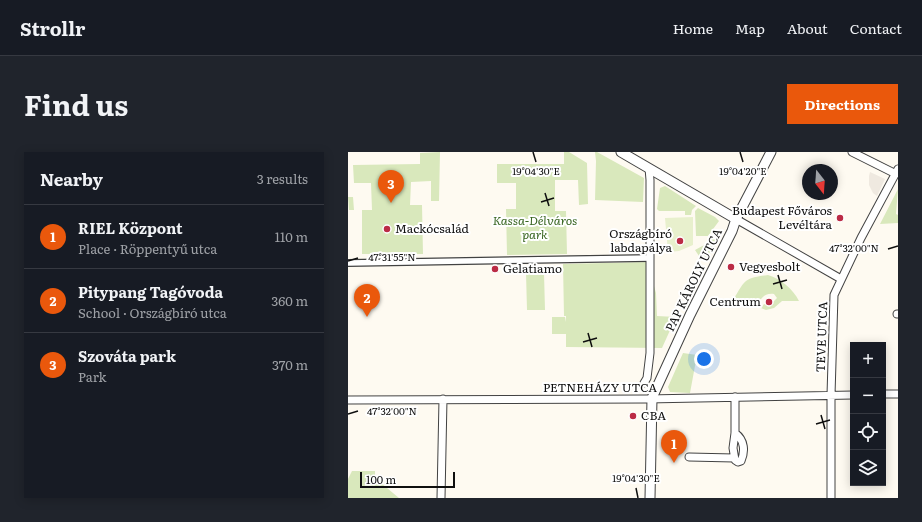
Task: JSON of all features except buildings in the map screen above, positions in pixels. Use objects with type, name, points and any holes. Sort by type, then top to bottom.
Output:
[{"type":"street","points":[[621,152],[841,280]]},
{"type":"street","name":"PAP KÁROLY UTCA","points":[[652,398],[690,315],[732,231],[736,219],[771,152]]},
{"type":"street","points":[[852,152],[897,171]]},
{"type":"street","points":[[644,382],[647,378],[650,353],[649,168]]},
{"type":"street","name":"TEVE UTCA","points":[[831,498],[831,396],[834,295],[897,171]]},
{"type":"street","points":[[348,263],[650,258]]},
{"type":"street","points":[[886,394],[898,394]]},
{"type":"street","name":"PETNEHÁZY UTCA","points":[[348,400],[850,395]]},
{"type":"street","points":[[689,457],[734,458],[736,462],[741,462],[744,454],[742,441],[735,433],[735,397]]},
{"type":"street","points":[[650,498],[652,398]]},
{"type":"street","points":[[440,498],[443,399]]},
{"type":"green space","points":[[440,152],[439,201],[431,201],[431,181],[411,182],[410,205],[422,205],[423,254],[362,254],[362,210],[372,210],[371,183],[354,183],[353,165],[420,164],[420,153]]},
{"type":"green space","name":"Kassa-Délváros park","points":[[564,152],[569,152],[587,163],[588,204],[579,205],[578,180],[555,180],[555,211],[566,211],[567,254],[507,255],[506,209],[516,209],[516,183],[497,183],[497,164],[564,164]]},
{"type":"green space","points":[[595,152],[644,178],[643,202],[595,200]]},
{"type":"green space","points":[[665,186],[696,206],[692,210],[691,215],[685,215],[685,211],[659,211],[657,209],[660,188]]},
{"type":"green space","points":[[898,189],[896,214],[898,215],[898,223],[880,224]]},
{"type":"green space","points":[[348,197],[353,197],[354,210],[349,210]]},
{"type":"green space","points":[[698,208],[715,217],[719,221],[708,236],[696,236],[695,211]]},
{"type":"green space","points":[[693,217],[693,245],[679,251],[668,252],[665,218]]},
{"type":"green space","points":[[713,238],[720,239],[707,258],[699,256],[695,250]]},
{"type":"green space","points":[[647,262],[656,293],[657,316],[676,317],[662,348],[566,347],[566,334],[552,334],[552,317],[565,317],[566,322],[566,316],[564,316],[563,264]]},
{"type":"green space","points":[[526,273],[544,273],[545,310],[527,310]]},
{"type":"green space","points":[[768,275],[786,285],[799,301],[782,301],[774,308],[766,310],[761,308],[764,304],[771,304],[777,298],[774,294],[764,296],[758,303],[733,300],[740,288],[749,279]]},
{"type":"green space","points":[[683,353],[697,355],[690,393],[670,392],[668,387]]},
{"type":"green space","points":[[352,471],[375,471],[375,478],[399,498],[348,498],[348,479]]},
{"type":"shaded area","points":[[870,172],[885,179],[877,196],[873,193],[869,185]]},
{"type":"place","name":"Szováta park","points":[[391,203]]},
{"type":"place","name":"Budapest Főváros Levéltára","points":[[840,218]]},
{"type":"place","name":"Mackócsalád","points":[[387,229]]},
{"type":"place","name":"Országbíró labdapálya","points":[[680,241]]},
{"type":"place","name":"Vegyesbolt","points":[[731,267]]},
{"type":"place","name":"Gelatiamo","points":[[495,269]]},
{"type":"place","name":"Centrum","points":[[769,302]]},
{"type":"place","name":"Pitypang Tagóvoda","points":[[367,317]]},
{"type":"place","name":"CBA","points":[[633,416]]},
{"type":"place","name":"RIEL Központ","points":[[674,463]]}]
